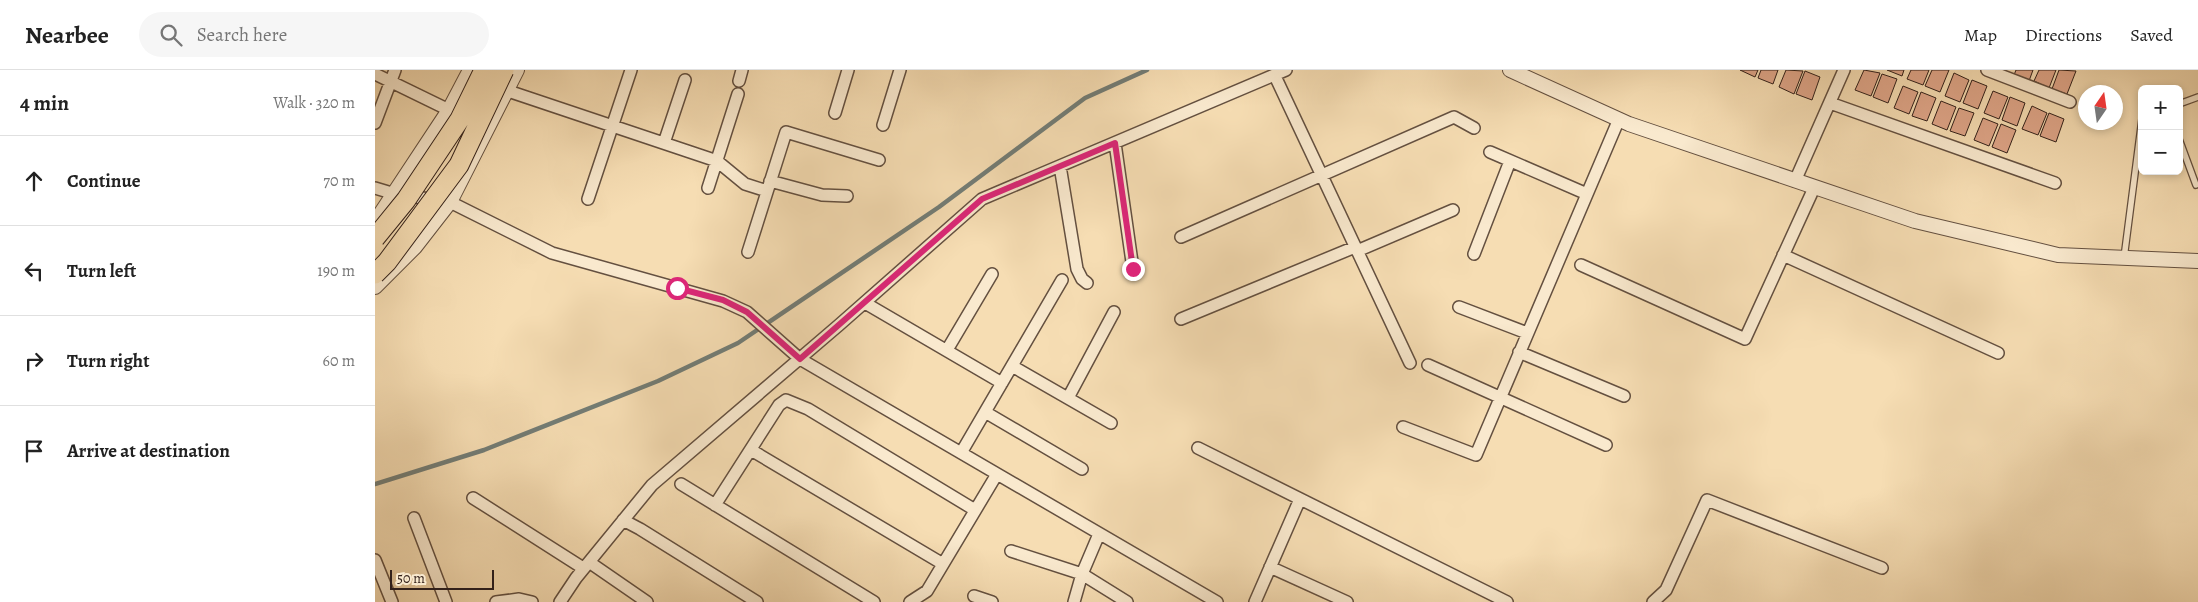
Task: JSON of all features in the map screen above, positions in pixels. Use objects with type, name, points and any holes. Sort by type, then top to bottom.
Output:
[{"type":"highway","points":[[375,238],[406,200],[460,119],[483,70]]},
{"type":"highway","points":[[375,274],[387,262],[459,165],[504,70]]},
{"type":"street","points":[[375,222],[449,110],[470,70]]},
{"type":"street","points":[[375,287],[415,246],[450,202],[517,70]]},
{"type":"street","points":[[588,199],[631,70]]},
{"type":"street","points":[[835,113],[848,70]]},
{"type":"street","points":[[883,125],[900,70]]},
{"type":"street","points":[[560,602],[586,565],[652,485],[865,303],[982,199],[1286,70]]},
{"type":"street","points":[[1510,70],[1619,119],[1814,188],[1915,221],[2058,255],[2198,261]]},
{"type":"street","points":[[1795,181],[1843,70]]},
{"type":"street","points":[[1987,70],[2070,102]]},
{"type":"street","points":[[375,74],[393,76],[449,110]]},
{"type":"street","points":[[375,123],[393,76]]},
{"type":"street","points":[[1275,76],[1409,363]]},
{"type":"street","points":[[664,143],[685,80]]},
{"type":"street","points":[[508,91],[717,161],[745,184],[822,195],[847,196]]},
{"type":"street","points":[[708,188],[738,94]]},
{"type":"street","points":[[1830,103],[2055,183]]},
{"type":"street","points":[[1181,237],[1454,117],[1474,128]]},
{"type":"street","points":[[1403,427],[1476,455],[1619,119]]},
{"type":"street","points":[[748,252],[786,132],[879,160]]},
{"type":"street","points":[[1115,143],[1133,269]]},
{"type":"street","points":[[1489,152],[1587,194]]},
{"type":"street","points":[[1474,254],[1510,161]]},
{"type":"street","points":[[1060,166],[1077,269],[1082,280],[1087,283]]},
{"type":"street","points":[[375,188],[395,194],[450,202],[552,253],[723,300],[747,312],[800,359],[1217,602]]},
{"type":"street","points":[[1581,265],[1745,339],[1814,188]]},
{"type":"street","points":[[1181,319],[1453,210]]},
{"type":"street","points":[[1783,255],[1998,352]]},
{"type":"street","points":[[947,350],[992,274]]},
{"type":"street","points":[[961,453],[1062,280]]},
{"type":"street","points":[[865,303],[1002,384]]},
{"type":"street","points":[[1459,307],[1527,334]]},
{"type":"street","points":[[1067,398],[1114,312]]},
{"type":"street","points":[[1519,352],[1624,396]]},
{"type":"street","points":[[1428,365],[1606,445]]},
{"type":"street","points":[[1012,366],[1111,423]]},
{"type":"street","points":[[715,505],[779,405],[787,400],[795,402],[975,510]]},
{"type":"street","points":[[985,412],[1082,469]]},
{"type":"street","points":[[1198,448],[1507,602]]},
{"type":"street","points":[[751,450],[943,564]]},
{"type":"street","points":[[910,602],[927,591],[997,474]]},
{"type":"street","points":[[681,484],[874,602]]},
{"type":"street","points":[[473,498],[647,602]]},
{"type":"street","points":[[1255,602],[1300,499]]},
{"type":"street","points":[[1653,602],[1666,590],[1707,500],[1882,568]]},
{"type":"street","points":[[414,518],[446,602]]},
{"type":"street","points":[[623,520],[757,602]]},
{"type":"street","points":[[1074,602],[1082,574],[1099,534]]},
{"type":"street","points":[[1011,550],[1082,574],[1127,602]]},
{"type":"street","points":[[375,560],[392,602]]},
{"type":"street","points":[[1270,567],[1347,602]]},
{"type":"street","points":[[974,596],[991,602]]},
{"type":"street","points":[[496,602],[519,599],[532,602]]},
{"type":"lane","points":[[2183,103],[2198,97]]},
{"type":"lane","points":[[2124,258],[2141,130]]},
{"type":"lane","points":[[2183,150],[2196,185]]},
{"type":"building","points":[[1740,70],[1758,70],[1755,77]]},
{"type":"building","points":[[1761,70],[1778,70],[1773,84],[1758,78]]},
{"type":"building","points":[[1786,70],[1803,71],[1794,94],[1779,87]]},
{"type":"building","points":[[1864,70],[1880,73],[1871,96],[1855,90]]},
{"type":"building","points":[[1887,70],[1904,70],[1902,76]]},
{"type":"building","points":[[1911,70],[1929,70],[1923,85],[1907,79]]},
{"type":"building","points":[[1932,70],[1949,70],[1940,92],[1925,86]]},
{"type":"building","points":[[2016,70],[2033,70],[2029,81],[2014,75]]},
{"type":"building","points":[[2039,70],[2056,70],[2049,88],[2034,81]]},
{"type":"building","points":[[2059,70],[2076,71],[2067,94],[2052,89]]},
{"type":"building","points":[[1805,71],[1820,77],[1812,100],[1796,94]]},
{"type":"building","points":[[1954,73],[1969,80],[1960,102],[1945,96]]},
{"type":"building","points":[[1882,74],[1897,79],[1888,103],[1873,97]]},
{"type":"building","points":[[1972,80],[1987,86],[1978,109],[1963,103]]},
{"type":"building","points":[[1903,86],[1918,92],[1909,114],[1894,108]]},
{"type":"building","points":[[1993,91],[2008,97],[1999,119],[1984,113]]},
{"type":"building","points":[[1921,92],[1936,98],[1927,121],[1912,116]]},
{"type":"building","points":[[2010,97],[2025,103],[2017,126],[2002,120]]},
{"type":"building","points":[[1941,101],[1956,107],[1947,130],[1932,124]]},
{"type":"building","points":[[2032,106],[2047,113],[2038,135],[2022,129]]},
{"type":"building","points":[[1959,108],[1974,113],[1965,136],[1950,131]]},
{"type":"building","points":[[2049,113],[2064,119],[2056,142],[2040,136]]},
{"type":"building","points":[[1983,118],[1998,124],[1989,146],[1974,140]]},
{"type":"building","points":[[2001,124],[2016,130],[2007,153],[1992,147]]},
{"type":"waterway","points":[[375,484],[484,450],[658,381],[738,343],[939,207],[1085,98],[1147,70]]},
{"type":"route","points":[[677,288],[723,300],[747,312],[800,359],[982,199],[1115,143],[1133,269]]}]
